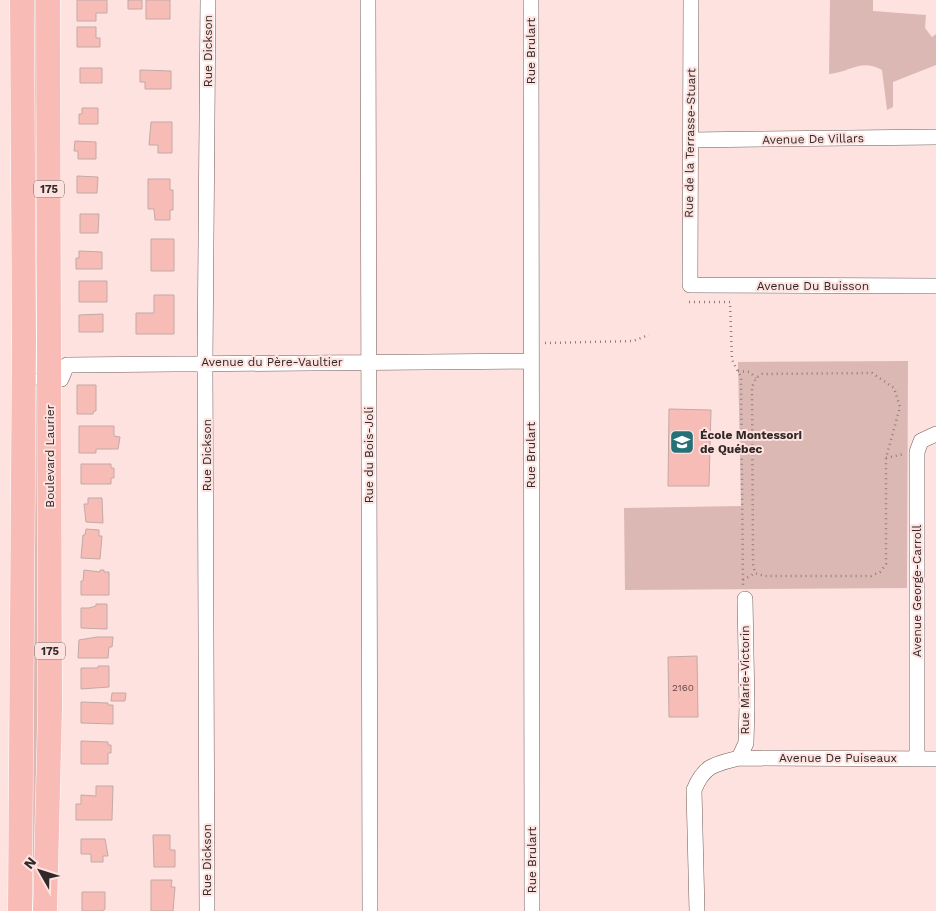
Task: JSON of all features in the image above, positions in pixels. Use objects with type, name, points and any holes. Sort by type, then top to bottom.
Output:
[{"type":"main road","name":"175","points":[[20,911],[24,378],[22,0]]},
{"type":"main road","name":"Boulevard Laurier","points":[[45,911],[50,709],[51,379],[48,0]]},
{"type":"street","name":"Rue Dickson","points":[[207,911],[205,362],[208,0]]},
{"type":"street","name":"Rue du Bois-Joli","points":[[368,0],[370,911]]},
{"type":"street","name":"Rue Brulart","points":[[531,0],[532,911]]},
{"type":"street","name":"Rue de la Terrasse-Stuart","points":[[690,285],[691,0]]},
{"type":"street","name":"Avenue De Villars","points":[[690,140],[936,137]]},
{"type":"street","name":"Avenue Du Buisson","points":[[690,285],[936,286]]},
{"type":"street","name":"Avenue du Père-Vaultier","points":[[51,379],[60,379],[67,365],[205,362],[530,361]]},
{"type":"street","points":[[24,378],[51,379]]},
{"type":"street","points":[[917,452],[921,441],[936,434]]},
{"type":"street","name":"Avenue George-Carroll","points":[[917,452],[917,759]]},
{"type":"street","name":"Rue Marie-Victorin","points":[[739,758],[746,743],[745,599]]},
{"type":"street","points":[[697,911],[694,790],[699,776],[711,765],[739,758]]},
{"type":"street","name":"Avenue De Puiseaux","points":[[739,758],[936,759]]},
{"type":"path","points":[[689,302],[730,302],[732,360],[741,377],[743,580],[745,599]]},
{"type":"path","points":[[531,343],[633,341],[649,335]]},
{"type":"path","points":[[737,371],[750,372],[756,378]]},
{"type":"path","points":[[743,580],[755,573],[764,576],[871,576],[880,572],[886,564],[886,458],[900,407],[894,388],[885,380],[872,373],[762,374],[756,378],[752,386],[753,564],[755,573]]},
{"type":"path","points":[[886,458],[917,452]]},
{"type":"shaded area","points":[[28,0],[38,0],[38,340],[36,339],[36,248],[29,151]]},
{"type":"shaded area","points":[[830,0],[873,0],[873,11],[926,15],[925,28],[932,37],[936,34],[936,65],[893,82],[893,107],[887,110],[882,70],[868,65],[861,65],[829,74]]},
{"type":"shaded area","points":[[908,361],[907,588],[625,590],[624,508],[741,506],[738,362]]},
{"type":"shaded area","points":[[38,383],[40,787],[36,911],[26,911],[34,384]]},
{"type":"building","points":[[77,0],[107,0],[107,13],[96,13],[96,21],[77,21]]},
{"type":"building","points":[[128,0],[142,0],[142,9],[128,9]]},
{"type":"building","points":[[146,0],[170,0],[170,19],[146,19]]},
{"type":"building","points":[[77,27],[96,27],[96,38],[100,38],[100,47],[77,47]]},
{"type":"building","points":[[80,68],[102,68],[102,83],[80,83]]},
{"type":"building","points":[[140,70],[171,71],[171,89],[145,89],[145,82],[140,82]]},
{"type":"building","points":[[82,108],[98,108],[98,124],[79,124],[79,114],[82,114]]},
{"type":"building","points":[[151,122],[172,122],[172,153],[158,153],[158,145],[149,145]]},
{"type":"building","points":[[75,141],[96,142],[96,159],[78,159],[78,151],[74,151]]},
{"type":"building","points":[[77,176],[98,177],[97,193],[77,193]]},
{"type":"building","points":[[148,179],[170,179],[170,190],[173,190],[173,210],[170,210],[170,220],[155,220],[154,209],[148,209]]},
{"type":"building","points":[[80,214],[99,214],[98,233],[80,233]]},
{"type":"building","points":[[151,239],[174,239],[174,271],[151,271]]},
{"type":"building","points":[[79,251],[102,252],[102,269],[76,269],[76,258],[79,258]]},
{"type":"building","points":[[79,281],[107,281],[107,302],[79,302]]},
{"type":"building","points":[[154,295],[174,295],[174,334],[136,334],[136,313],[154,313]]},
{"type":"building","points":[[103,314],[103,332],[79,332],[79,315]]},
{"type":"building","points":[[77,385],[96,385],[96,411],[93,414],[77,414]]},
{"type":"building","points":[[669,409],[711,410],[709,486],[668,486]]},
{"type":"building","points":[[79,426],[114,426],[114,436],[120,437],[118,449],[96,449],[96,453],[79,453]]},
{"type":"building","points":[[81,464],[111,464],[111,468],[114,468],[114,478],[111,478],[111,484],[81,484]]},
{"type":"building","points":[[88,498],[102,498],[103,523],[86,522],[84,504],[88,504]]},
{"type":"building","points":[[86,529],[99,530],[99,536],[102,536],[100,559],[81,558],[83,535],[85,535]]},
{"type":"building","points":[[84,570],[100,572],[100,570],[104,570],[104,572],[109,572],[109,595],[81,595],[81,581],[83,581]]},
{"type":"building","points":[[96,604],[107,604],[107,629],[81,628],[81,608],[89,608],[96,606]]},
{"type":"building","points":[[113,637],[112,647],[109,647],[108,658],[78,658],[79,640]]},
{"type":"building","points":[[697,656],[698,717],[669,717],[668,657]]},
{"type":"building","points":[[98,666],[109,666],[109,687],[81,689],[81,668],[98,668]]},
{"type":"building","points":[[112,693],[126,693],[125,701],[111,701]]},
{"type":"building","points":[[81,702],[108,703],[108,705],[113,705],[113,724],[81,723]]},
{"type":"building","points":[[81,741],[108,742],[108,745],[111,745],[111,753],[108,753],[108,764],[81,764]]},
{"type":"building","points":[[96,786],[113,786],[112,820],[76,820],[76,804],[81,804],[81,795],[96,796]]},
{"type":"building","points":[[153,835],[170,835],[170,850],[175,850],[175,867],[154,867]]},
{"type":"building","points":[[81,839],[105,839],[108,856],[103,856],[103,862],[91,862],[91,854],[81,854]]},
{"type":"building","points":[[151,880],[172,880],[171,887],[175,887],[173,911],[151,911]]},
{"type":"building","points":[[82,892],[105,892],[105,909],[103,911],[82,911]]},
{"type":"place","name":"École Montessori de Québec","points":[[682,442]]}]
